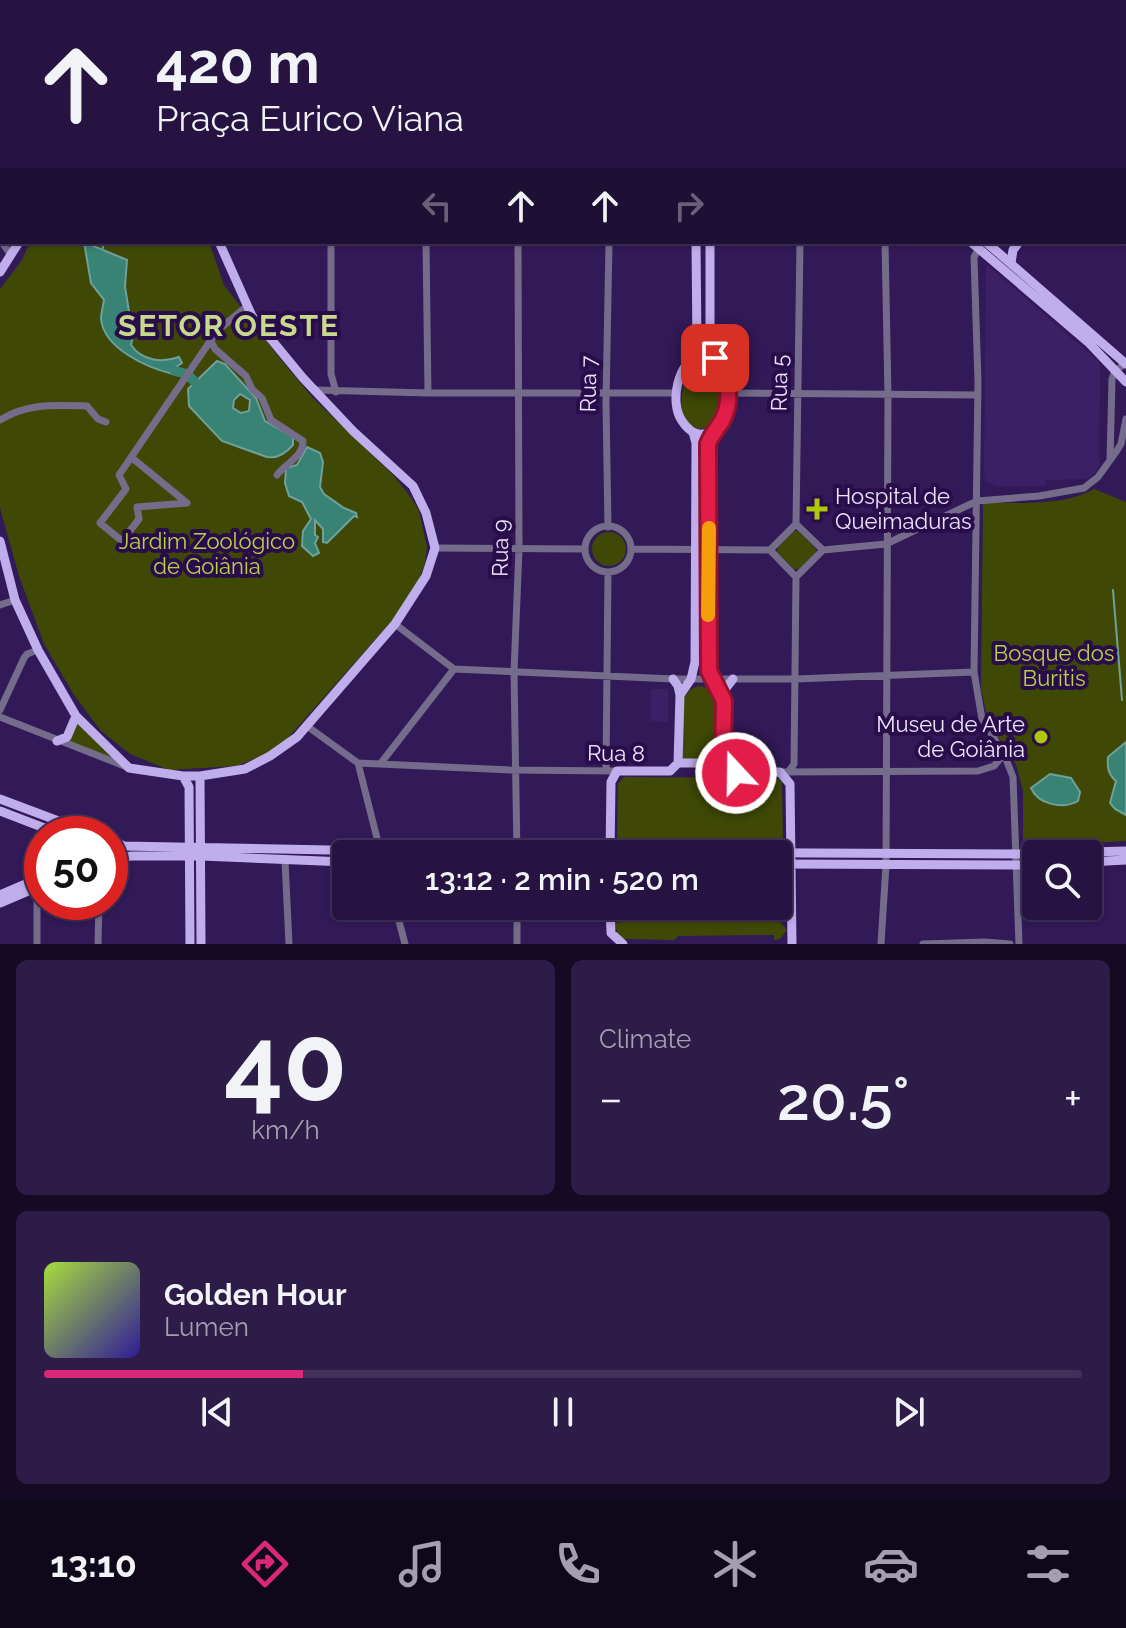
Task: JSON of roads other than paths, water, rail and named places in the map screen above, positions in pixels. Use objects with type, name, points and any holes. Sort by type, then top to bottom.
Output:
[{"type":"main road","points":[[0,272],[18,244]]},
{"type":"main road","points":[[0,541],[15,600],[38,650],[76,716],[129,768],[200,776],[245,769],[270,756],[297,737],[395,624],[426,576],[435,548],[426,513],[413,486],[353,431],[246,307],[220,244]]},
{"type":"main road","points":[[680,695],[691,679],[695,662],[696,443],[693,432],[680,418],[676,393],[685,366],[697,346],[696,244]]},
{"type":"main road","points":[[710,244],[710,345],[724,371],[729,393],[722,422],[713,431],[708,444],[708,661],[712,679],[724,701]]},
{"type":"main road","points":[[981,244],[1011,263],[1126,363]]},
{"type":"main road","points":[[981,244],[1088,342],[1126,382]]},
{"type":"main road","points":[[1011,263],[1018,244]]},
{"type":"main road","points":[[693,357],[699,354],[715,358]]},
{"type":"main road","points":[[693,432],[713,431]]},
{"type":"main road","points":[[696,490],[709,490]]},
{"type":"main road","points":[[673,679],[680,695],[678,763]]},
{"type":"main road","points":[[723,763],[724,701],[726,688],[733,679]]},
{"type":"main road","points":[[57,741],[67,737],[76,716]]},
{"type":"main road","name":"Rua 8","points":[[612,771],[670,771],[678,763],[723,763],[736,773],[784,772]]},
{"type":"main road","points":[[610,840],[612,771]]},
{"type":"main road","points":[[784,772],[790,784],[791,840]]},
{"type":"main road","points":[[183,776],[194,787]]},
{"type":"main road","points":[[200,776],[194,787],[201,944]]},
{"type":"main road","points":[[0,799],[45,816]]},
{"type":"main road","points":[[0,811],[24,820]]},
{"type":"main road","points":[[128,846],[285,861],[332,862]]},
{"type":"main road","points":[[792,853],[1126,851]]},
{"type":"main road","points":[[128,857],[196,852],[332,853]]},
{"type":"main road","points":[[190,944],[196,852]]},
{"type":"main road","points":[[1102,861],[1126,860]]},
{"type":"main road","points":[[792,864],[1022,866]]},
{"type":"main road","points":[[0,895],[24,888]]},
{"type":"main road","points":[[0,903],[24,891]]},
{"type":"main road","points":[[611,920],[611,933],[623,944]]},
{"type":"main road","points":[[792,920],[792,944]]},
{"type":"street","points":[[3,244],[11,255]]},
{"type":"street","points":[[331,244],[331,374],[336,392]]},
{"type":"street","points":[[426,244],[428,393]]},
{"type":"street","name":"Rua 9","points":[[517,840],[514,672],[519,549],[518,244]]},
{"type":"street","name":"Rua 7","points":[[608,527],[606,393],[609,244]]},
{"type":"street","name":"Rua 5","points":[[796,524],[800,244]]},
{"type":"street","points":[[881,944],[886,865],[888,396],[885,244]]},
{"type":"street","points":[[981,244],[974,257],[978,395],[974,672],[982,719],[1004,754],[1013,777],[1019,944]]},
{"type":"street","points":[[131,457],[187,503],[142,507],[139,519],[122,541],[100,523],[126,489],[119,475],[131,457],[187,375],[211,341],[217,331],[246,307]]},
{"type":"street","points":[[211,341],[215,349],[246,376],[252,389],[262,398],[271,420],[303,441],[303,448],[297,457],[277,475]]},
{"type":"street","points":[[1109,463],[1115,371],[1126,363]]},
{"type":"street","points":[[316,390],[676,393]]},
{"type":"street","points":[[729,393],[978,395]]},
{"type":"street","points":[[0,420],[14,411],[40,405],[87,406],[98,419],[106,422]]},
{"type":"street","points":[[796,577],[823,550],[886,544],[977,501],[1039,496],[1084,488],[1098,477],[1121,444],[1126,419]]},
{"type":"street","points":[[1110,444],[1121,444]]},
{"type":"street","points":[[631,549],[770,550],[796,524],[823,550]]},
{"type":"street","points":[[608,527],[621,531],[631,549],[622,568],[608,572],[589,562],[585,549],[590,536],[608,527]]},
{"type":"street","points":[[435,548],[585,549]]},
{"type":"street","points":[[770,550],[796,577],[794,764],[784,772]]},
{"type":"street","points":[[608,572],[607,675],[612,771]]},
{"type":"street","points":[[0,605],[15,600]]},
{"type":"street","points":[[395,624],[454,669],[673,679],[796,679],[974,672]]},
{"type":"street","points":[[0,710],[24,658],[38,650]]},
{"type":"street","points":[[381,763],[454,669]]},
{"type":"street","points":[[0,717],[129,768]]},
{"type":"street","points":[[307,726],[358,763],[377,840]]},
{"type":"street","name":"Rua 8","points":[[784,772],[978,771],[994,766],[1004,754]]},
{"type":"street","name":"Rua 8","points":[[358,763],[612,771]]},
{"type":"street","points":[[285,861],[289,944]]},
{"type":"street","points":[[37,944],[38,920]]},
{"type":"street","points":[[98,944],[99,920]]},
{"type":"street","points":[[399,920],[405,944]]},
{"type":"street","points":[[517,920],[517,944]]},
{"type":"street","points":[[923,944],[1010,944]]},
{"type":"waterway","points":[[102,244],[103,248]]},
{"type":"waterway","points":[[175,371],[187,374],[194,381]]},
{"type":"waterway","points":[[1113,590],[1122,700]]},
{"type":"place","name":"Hospital de Queimaduras","points":[[817,509]]},
{"type":"place","name":"Museu de Arte de Goiânia","points":[[1041,737]]},
{"type":"district","name":"SETOR OESTE","points":[[229,325]]},
{"type":"park label","name":"Jardim Zoológico de Goiânia","points":[[207,554]]},
{"type":"park label","name":"Bosque dos Buritis","points":[[1054,666]]}]
